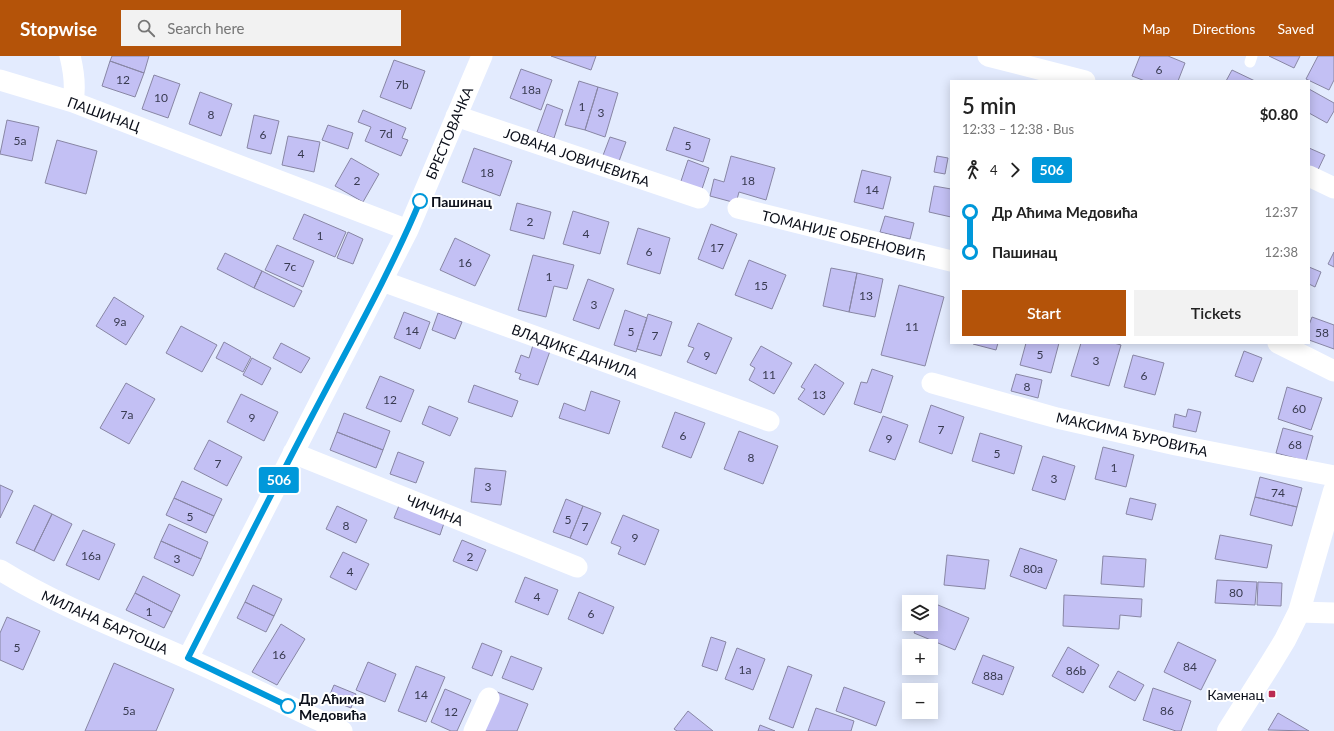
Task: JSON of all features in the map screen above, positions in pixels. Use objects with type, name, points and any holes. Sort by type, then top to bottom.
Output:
[{"type":"street","points":[[70,56],[75,78],[73,102]]},
{"type":"street","name":"БРЕСТОВАЧКА","points":[[188,658],[408,230],[482,56]]},
{"type":"street","points":[[988,56],[1081,80]]},
{"type":"street","name":"ПАШИНАЦ","points":[[0,80],[73,102],[408,230]]},
{"type":"street","name":"ЈОВАНА ЈОВИЧЕВИЋА","points":[[456,116],[699,198]]},
{"type":"street","points":[[1310,176],[1334,188]]},
{"type":"street","name":"ТОМАНИЈЕ ОБРЕНОВИЋ","points":[[738,208],[950,261]]},
{"type":"street","name":"ВЛАДИКЕ ДАНИЛА","points":[[382,281],[769,421]]},
{"type":"street","points":[[1280,344],[1334,371]]},
{"type":"street","name":"МАКСИМА ЂУРОВИЋА","points":[[932,383],[1057,418],[1176,445],[1334,476]]},
{"type":"street","name":"ЧИЧИНА","points":[[293,453],[577,567]]},
{"type":"street","points":[[1228,731],[1272,663],[1299,612],[1334,491]]},
{"type":"street","name":"МИЛАНА БАРТОША","points":[[0,570],[60,603],[188,658],[342,731]]},
{"type":"street","points":[[1299,612],[1334,613]]},
{"type":"street","points":[[474,731],[489,698]]},
{"type":"building","points":[[112,56],[149,56],[144,73],[110,61]]},
{"type":"building","points":[[551,56],[596,56],[591,70]]},
{"type":"building","points":[[1140,56],[1168,56],[1185,63],[1178,80],[1142,80],[1132,76]]},
{"type":"building","points":[[1269,56],[1300,56],[1294,68]]},
{"type":"building","points":[[1318,56],[1334,56],[1334,80],[1329,90],[1306,79]]},
{"type":"building","points":[[394,60],[425,71],[411,109],[380,97]]},
{"type":"building","points":[[110,61],[144,73],[135,97],[102,86]]},
{"type":"building","points":[[521,69],[552,80],[541,110],[510,98]]},
{"type":"building","points":[[1232,70],[1253,80],[1227,80]]},
{"type":"building","points":[[154,75],[180,84],[168,118],[142,109]]},
{"type":"building","points":[[579,81],[598,87],[585,130],[565,125]]},
{"type":"building","points":[[598,87],[618,93],[605,137],[585,130]]},
{"type":"building","points":[[1310,90],[1334,103],[1334,111],[1327,123],[1310,114]]},
{"type":"building","points":[[200,92],[232,104],[221,136],[189,124]]},
{"type":"building","points":[[547,104],[563,110],[554,138],[537,132]]},
{"type":"building","points":[[363,110],[406,128],[402,138],[408,140],[401,156],[365,141],[371,127],[358,122]]},
{"type":"building","points":[[254,115],[279,121],[271,154],[247,148]]},
{"type":"building","points":[[7,120],[39,127],[32,161],[0,154]]},
{"type":"building","points":[[328,125],[353,133],[348,149],[322,140]]},
{"type":"building","points":[[674,127],[710,139],[703,162],[666,150]]},
{"type":"building","points":[[288,136],[320,142],[314,172],[282,165]]},
{"type":"building","points":[[610,137],[626,142],[618,164],[602,158]]},
{"type":"building","points":[[57,140],[97,151],[86,194],[45,183]]},
{"type":"building","points":[[474,148],[512,161],[500,196],[462,182]]},
{"type":"building","points":[[1310,148],[1325,155],[1316,174],[1310,171]]},
{"type":"building","points":[[731,156],[775,168],[766,200],[739,192],[736,203],[710,196],[714,179],[724,182]]},
{"type":"building","points":[[937,156],[948,158],[945,174],[934,172]]},
{"type":"building","points":[[351,158],[379,174],[363,202],[335,186]]},
{"type":"building","points":[[688,160],[709,168],[701,192],[680,184]]},
{"type":"building","points":[[862,170],[891,177],[883,209],[854,202]]},
{"type":"building","points":[[934,186],[950,189],[950,217],[929,212]]},
{"type":"building","points":[[517,203],[551,212],[544,239],[510,230]]},
{"type":"building","points":[[573,211],[609,222],[600,254],[563,244]]},
{"type":"building","points":[[304,214],[346,232],[335,257],[293,239]]},
{"type":"building","points":[[885,216],[914,223],[910,239],[880,232]]},
{"type":"building","points":[[711,224],[737,234],[723,269],[698,259]]},
{"type":"building","points":[[638,228],[670,238],[660,274],[627,264]]},
{"type":"building","points":[[348,232],[363,239],[353,264],[337,258]]},
{"type":"building","points":[[455,238],[490,255],[475,286],[440,270]]},
{"type":"building","points":[[277,245],[314,261],[303,287],[265,270]]},
{"type":"building","points":[[1334,252],[1334,267],[1328,264]]},
{"type":"building","points":[[225,253],[262,271],[254,288],[217,269]]},
{"type":"building","points":[[533,255],[574,265],[567,289],[554,286],[546,317],[518,310]]},
{"type":"building","points":[[749,260],[786,275],[772,309],[735,295]]},
{"type":"building","points":[[1310,267],[1321,272],[1315,287],[1310,284]]},
{"type":"building","points":[[831,268],[857,273],[849,312],[823,306]]},
{"type":"building","points":[[262,271],[302,291],[294,307],[254,288]]},
{"type":"building","points":[[857,273],[883,279],[875,317],[849,312]]},
{"type":"building","points":[[588,279],[614,289],[599,329],[573,320]]},
{"type":"building","points":[[899,285],[944,297],[925,366],[881,355]]},
{"type":"building","points":[[114,297],[144,316],[126,345],[96,326]]},
{"type":"building","points":[[625,310],[647,318],[636,352],[614,345]]},
{"type":"building","points":[[404,312],[430,322],[420,349],[394,338]]},
{"type":"building","points":[[438,313],[462,322],[455,339],[432,330]]},
{"type":"building","points":[[648,314],[672,322],[661,356],[637,349]]},
{"type":"building","points":[[1312,317],[1334,325],[1334,349],[1310,340],[1310,322]]},
{"type":"building","points":[[698,323],[732,338],[716,374],[687,362],[694,348],[688,346]]},
{"type":"building","points":[[181,326],[217,345],[202,372],[166,353]]},
{"type":"building","points":[[224,342],[251,357],[243,372],[216,358]]},
{"type":"building","points":[[281,343],[310,358],[301,373],[273,358]]},
{"type":"building","points":[[973,344],[998,344],[996,350]]},
{"type":"building","points":[[1026,344],[1059,344],[1051,373],[1020,365]]},
{"type":"building","points":[[1081,344],[1121,345],[1109,386],[1071,376]]},
{"type":"building","points":[[533,345],[550,351],[538,385],[519,379],[521,374],[515,372],[521,355],[529,358]]},
{"type":"building","points":[[761,346],[792,363],[774,394],[749,380],[755,368],[750,365]]},
{"type":"building","points":[[1244,351],[1262,358],[1253,382],[1235,376]]},
{"type":"building","points":[[1133,355],[1164,363],[1155,395],[1124,387]]},
{"type":"building","points":[[252,358],[271,368],[262,385],[243,375]]},
{"type":"building","points":[[815,364],[844,383],[824,415],[798,399],[805,389],[801,387]]},
{"type":"building","points":[[872,369],[893,376],[881,413],[854,404],[861,382],[867,383]]},
{"type":"building","points":[[1016,374],[1042,380],[1038,398],[1011,391]]},
{"type":"building","points":[[380,376],[414,390],[401,422],[366,408]]},
{"type":"building","points":[[126,383],[155,399],[129,444],[100,428]]},
{"type":"building","points":[[474,385],[518,401],[512,417],[468,402]]},
{"type":"building","points":[[1287,387],[1322,398],[1311,430],[1278,419]]},
{"type":"building","points":[[591,391],[620,401],[609,434],[559,418],[564,403],[585,411]]},
{"type":"building","points":[[241,394],[278,412],[264,441],[227,422]]},
{"type":"building","points":[[931,405],[964,417],[952,454],[919,442]]},
{"type":"building","points":[[429,406],[458,418],[450,436],[422,424]]},
{"type":"building","points":[[1188,409],[1201,412],[1196,432],[1173,427],[1175,414],[1186,417]]},
{"type":"building","points":[[675,412],[705,423],[691,458],[662,447]]},
{"type":"building","points":[[344,413],[390,431],[383,450],[337,432]]},
{"type":"building","points":[[883,416],[908,425],[895,460],[869,451]]},
{"type":"building","points":[[1283,428],[1313,436],[1306,461],[1276,453]]},
{"type":"building","points":[[739,431],[778,446],[763,484],[724,469]]},
{"type":"building","points":[[337,432],[383,450],[376,468],[330,450]]},
{"type":"building","points":[[980,433],[1022,446],[1014,474],[972,461]]},
{"type":"building","points":[[209,440],[242,457],[227,486],[194,469]]},
{"type":"building","points":[[1103,447],[1134,455],[1126,487],[1095,479]]},
{"type":"building","points":[[398,452],[424,462],[416,483],[390,474]]},
{"type":"building","points":[[1043,456],[1075,466],[1065,500],[1032,490]]},
{"type":"building","points":[[475,468],[506,471],[501,505],[471,502]]},
{"type":"building","points":[[1260,477],[1302,488],[1297,507],[1255,497]]},
{"type":"building","points":[[182,481],[222,499],[214,516],[174,498]]},
{"type":"building","points":[[0,485],[13,491],[0,518]]},
{"type":"building","points":[[1255,497],[1297,507],[1292,526],[1250,515]]},
{"type":"building","points":[[174,498],[214,516],[206,533],[166,515]]},
{"type":"building","points":[[1130,498],[1156,504],[1152,520],[1126,514]]},
{"type":"building","points":[[566,499],[583,506],[570,538],[553,532]]},
{"type":"building","points":[[400,503],[445,520],[440,535],[394,518]]},
{"type":"building","points":[[34,505],[52,514],[34,551],[16,543]]},
{"type":"building","points":[[337,506],[367,520],[356,543],[326,529]]},
{"type":"building","points":[[583,506],[601,513],[587,545],[570,538]]},
{"type":"building","points":[[52,514],[72,524],[54,561],[34,551]]},
{"type":"building","points":[[623,515],[659,530],[645,565],[618,554],[621,547],[611,543]]},
{"type":"building","points":[[169,524],[208,542],[201,559],[161,541]]},
{"type":"building","points":[[83,530],[115,544],[99,580],[66,565]]},
{"type":"building","points":[[1220,535],[1272,545],[1267,568],[1215,559]]},
{"type":"building","points":[[462,540],[486,550],[477,571],[453,561]]},
{"type":"building","points":[[161,541],[201,559],[193,576],[154,558]]},
{"type":"building","points":[[1020,548],[1057,560],[1046,589],[1010,576]]},
{"type":"building","points":[[343,552],[369,564],[356,590],[330,577]]},
{"type":"building","points":[[947,555],[989,560],[985,589],[944,585]]},
{"type":"building","points":[[1103,556],[1146,559],[1144,587],[1101,584]]},
{"type":"building","points":[[143,576],[180,595],[172,612],[135,593]]},
{"type":"building","points":[[525,577],[558,590],[548,615],[515,602]]},
{"type":"building","points":[[1217,580],[1257,582],[1255,605],[1215,603]]},
{"type":"building","points":[[1258,582],[1282,583],[1281,606],[1257,605]]},
{"type":"building","points":[[253,585],[282,599],[274,616],[245,602]]},
{"type":"building","points":[[579,592],[614,607],[603,634],[568,619]]},
{"type":"building","points":[[135,593],[172,612],[164,628],[126,610]]},
{"type":"building","points":[[1064,595],[1142,599],[1141,617],[1120,615],[1119,629],[1063,626]]},
{"type":"building","points":[[245,602],[274,616],[266,632],[237,618]]},
{"type":"building","points":[[938,605],[969,618],[955,650],[938,643],[938,639],[928,639],[914,633],[915,631],[938,631]]},
{"type":"building","points":[[7,617],[40,631],[23,670],[0,660],[0,633]]},
{"type":"building","points":[[281,624],[305,639],[277,685],[252,672]]},
{"type":"building","points":[[711,637],[726,642],[717,671],[702,666]]},
{"type":"building","points":[[1178,642],[1216,660],[1201,690],[1164,672]]},
{"type":"building","points":[[482,643],[502,651],[492,676],[472,668]]},
{"type":"building","points":[[1068,647],[1099,665],[1083,693],[1052,676]]},
{"type":"building","points":[[737,648],[765,659],[753,690],[725,679]]},
{"type":"building","points":[[983,655],[1014,667],[1003,695],[972,683]]},
{"type":"building","points":[[511,656],[542,668],[533,690],[502,678]]},
{"type":"building","points":[[368,662],[396,674],[385,702],[356,690]]},
{"type":"building","points":[[114,663],[174,689],[156,731],[85,731]]},
{"type":"building","points":[[416,666],[445,677],[426,722],[398,711]]},
{"type":"building","points":[[788,666],[812,675],[793,728],[769,719]]},
{"type":"building","points":[[1118,671],[1144,685],[1135,701],[1109,687]]},
{"type":"building","points":[[334,685],[356,694],[351,708],[328,699]]},
{"type":"building","points":[[844,687],[885,702],[876,726],[836,711]]},
{"type":"building","points":[[1153,688],[1191,701],[1181,731],[1176,731],[1143,720]]},
{"type":"building","points":[[445,689],[471,700],[457,731],[451,731],[431,722]]},
{"type":"building","points":[[497,692],[528,704],[517,731],[481,731]]},
{"type":"building","points":[[816,708],[854,721],[851,731],[808,731]]},
{"type":"building","points":[[688,711],[713,731],[677,731],[674,729]]},
{"type":"building","points":[[1278,713],[1309,731],[1268,730]]},
{"type":"building","points":[[760,725],[775,731],[758,731]]},
{"type":"bus line","name":"506","points":[[288,706],[188,658],[348,349],[408,230],[420,201]]},
{"type":"place","name":"Пашинац","points":[[420,201]]},
{"type":"place","name":"Каменац","points":[[1272,694]]},
{"type":"place","name":"Др Аћима Медовића","points":[[288,706]]}]
